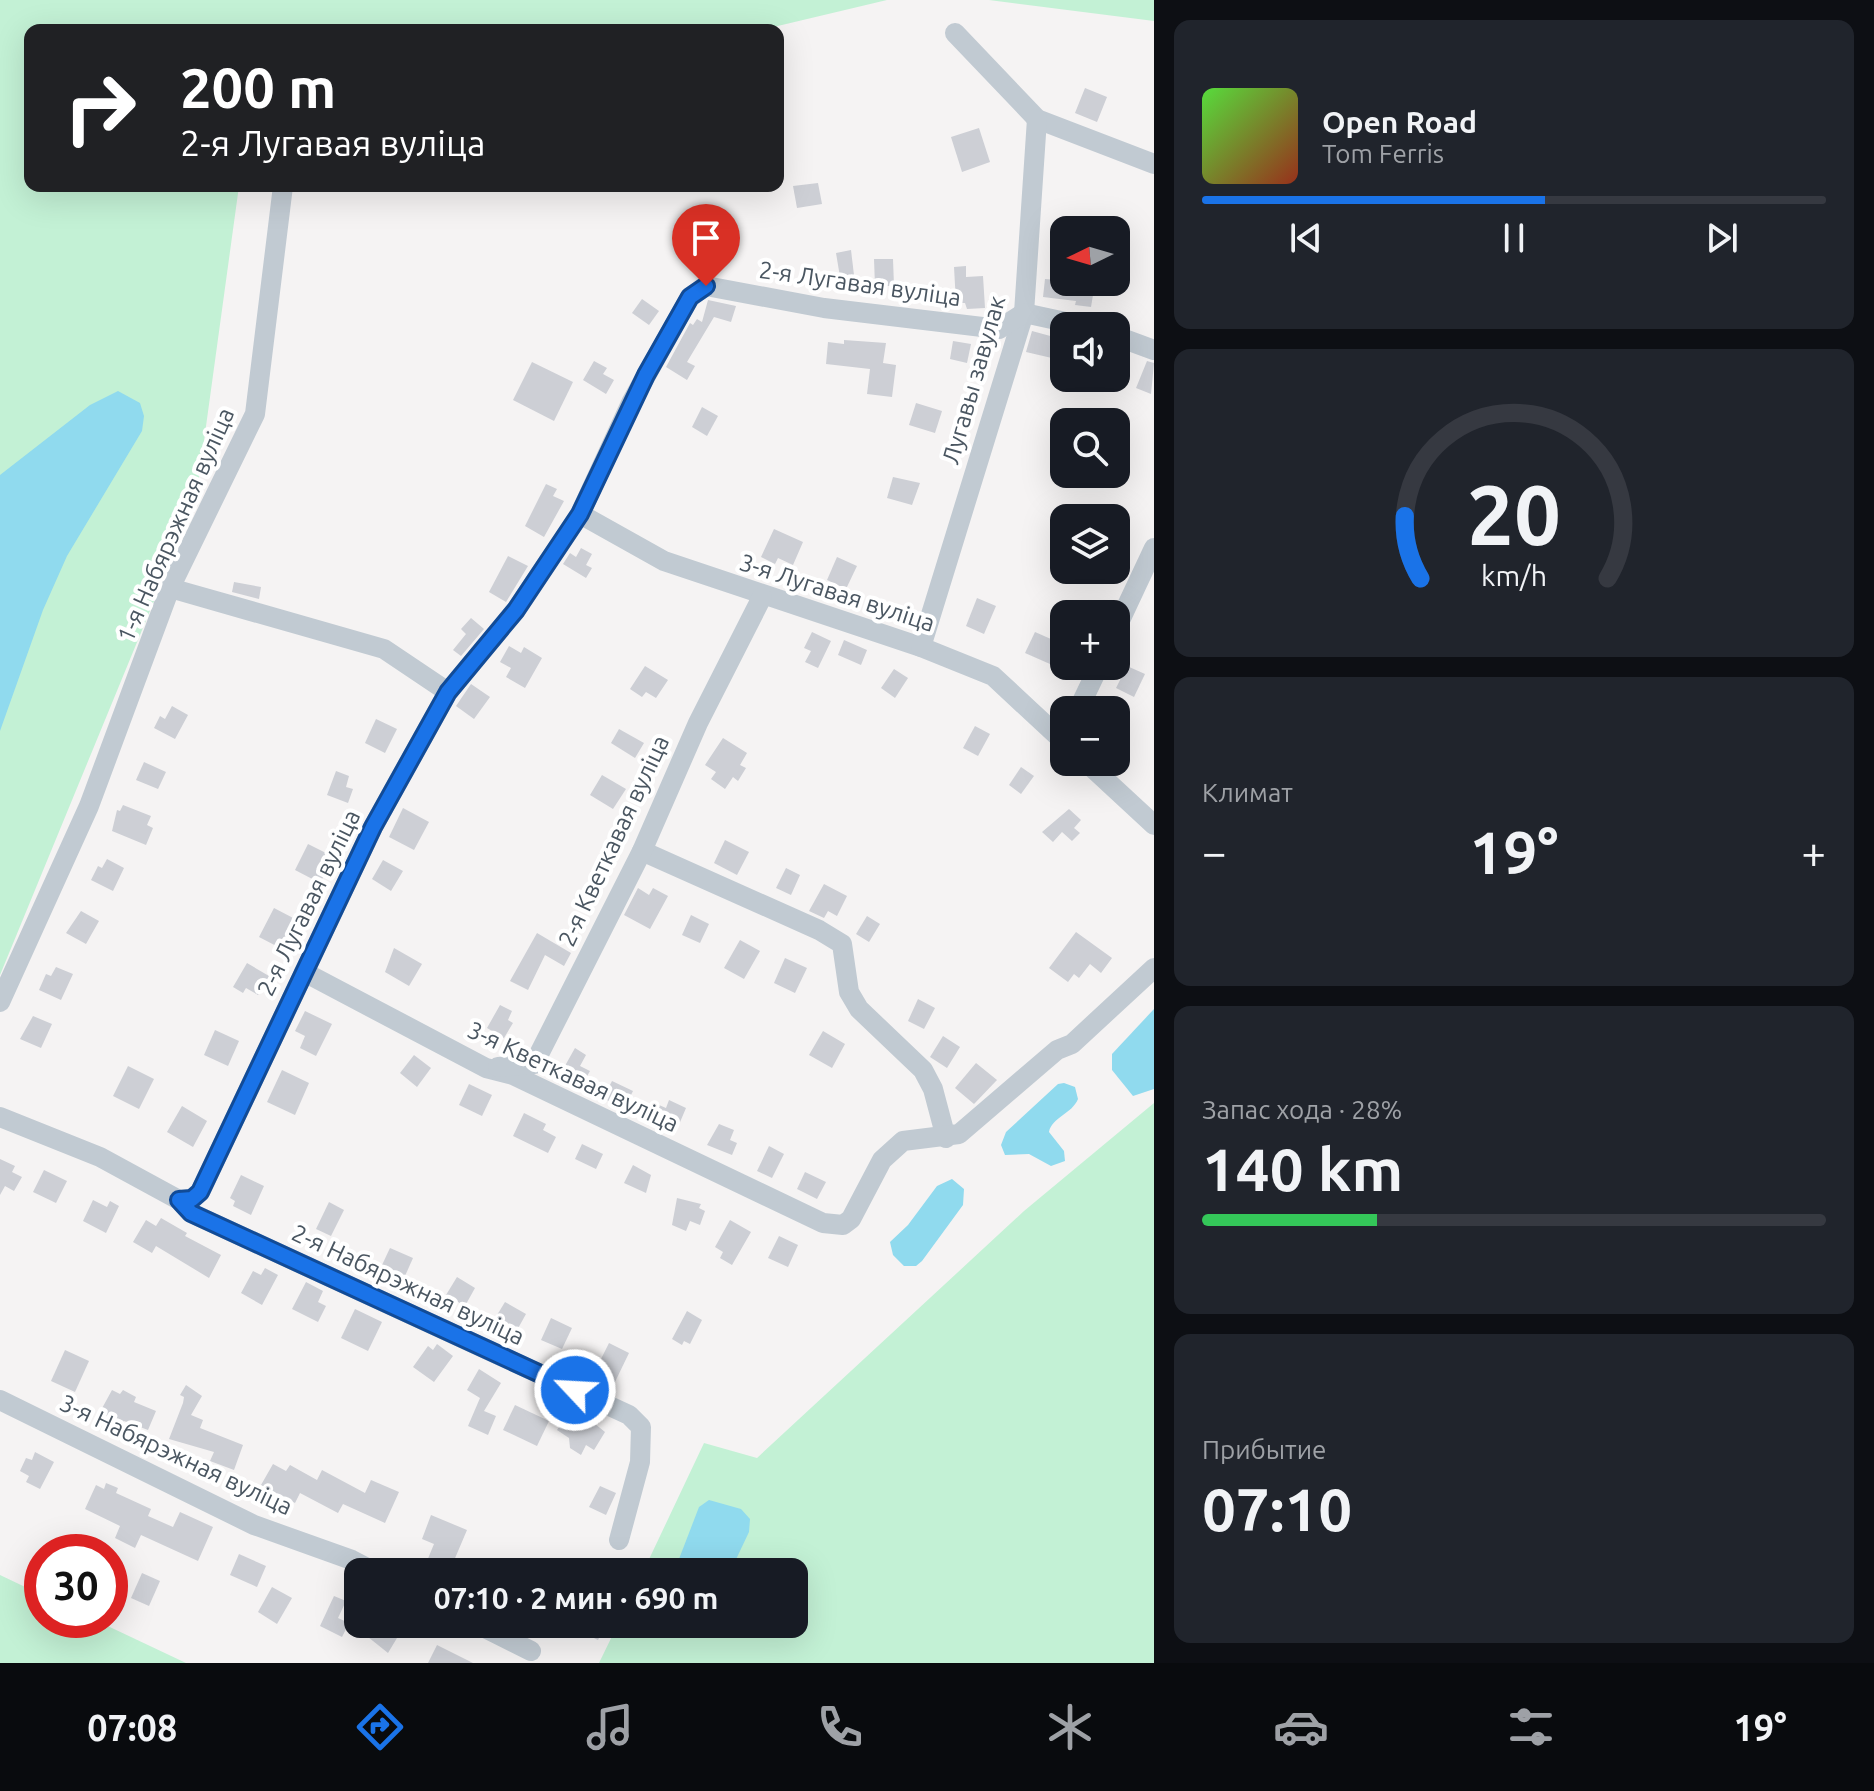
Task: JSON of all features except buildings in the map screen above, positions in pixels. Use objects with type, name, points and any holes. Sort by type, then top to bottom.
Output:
[{"type":"street","points":[[955,33],[1037,119],[1154,164]]},
{"type":"street","name":"Лугавы завулак","points":[[921,647],[1024,313],[1037,119]]},
{"type":"street","name":"1-я Набярэжная вуліца","points":[[0,1002],[89,806],[170,588],[255,414],[282,192]]},
{"type":"street","name":"2-я Лугавая вуліца","points":[[179,1200],[192,1199],[200,1192],[373,827],[448,692],[516,610],[580,514],[646,375],[690,297],[706,286],[824,308],[999,329],[1024,313]]},
{"type":"street","points":[[1024,313],[1050,319]]},
{"type":"street","points":[[1130,341],[1154,350]]},
{"type":"street","name":"3-я Лугавая вуліца","points":[[580,514],[664,561],[762,597],[921,647],[993,676],[1050,728]]},
{"type":"street","points":[[1130,600],[1154,548]]},
{"type":"street","points":[[170,588],[384,649],[448,692]]},
{"type":"street","name":"2-я Кветкавая вуліца","points":[[486,1068],[534,1064],[642,851],[698,723],[762,597]]},
{"type":"street","points":[[1101,776],[1154,825]]},
{"type":"street","points":[[642,851],[819,930],[842,944],[849,992],[870,1020],[923,1070],[933,1089],[946,1138],[959,1134],[1057,1050],[1072,1044],[1154,968]]},
{"type":"street","name":"3-я Кветкавая вуліца","points":[[304,972],[486,1068],[513,1075],[823,1223],[843,1225],[851,1219],[882,1160],[903,1141],[946,1138]]},
{"type":"street","name":"2-я Набярэжная вуліца","points":[[0,1117],[100,1157],[179,1200],[191,1213],[629,1415],[641,1427],[640,1462],[619,1540]]},
{"type":"street","name":"3-я Набярэжная вуліца","points":[[0,1400],[254,1525],[346,1558]]},
{"type":"street","points":[[505,1638],[531,1651]]},
{"type":"green space","points":[[0,0],[887,0],[784,25],[24,24],[24,192],[238,192],[196,499],[0,975]]},
{"type":"green space","points":[[989,0],[1154,0],[1154,21]]},
{"type":"green space","points":[[1154,1103],[1154,1663],[599,1663],[611,1638],[808,1638],[808,1558],[650,1558],[704,1443],[757,1458],[1024,1211]]},
{"type":"green space","points":[[0,1575],[24,1586],[24,1638],[128,1638],[128,1636],[186,1663],[0,1663]]},
{"type":"water","points":[[118,391],[140,403],[144,416],[142,431],[67,556],[43,610],[0,731],[0,475],[90,405]]},
{"type":"water","points":[[1154,1009],[1154,1089],[1133,1096],[1112,1070],[1112,1054]]},
{"type":"water","points":[[1058,1084],[1075,1087],[1078,1099],[1049,1132],[1064,1151],[1065,1161],[1051,1166],[1029,1154],[1005,1155],[1001,1145],[1006,1132]]},
{"type":"water","points":[[952,1179],[964,1189],[963,1205],[922,1261],[916,1266],[904,1266],[893,1255],[890,1242],[908,1225],[937,1186]]},
{"type":"water","points":[[709,1500],[741,1509],[750,1519],[749,1532],[737,1558],[679,1558],[699,1507]]},
{"type":"route","points":[[575,1390],[191,1213],[179,1200],[192,1199],[200,1192],[373,827],[448,692],[516,610],[580,514],[646,375],[690,297],[706,286]]}]
